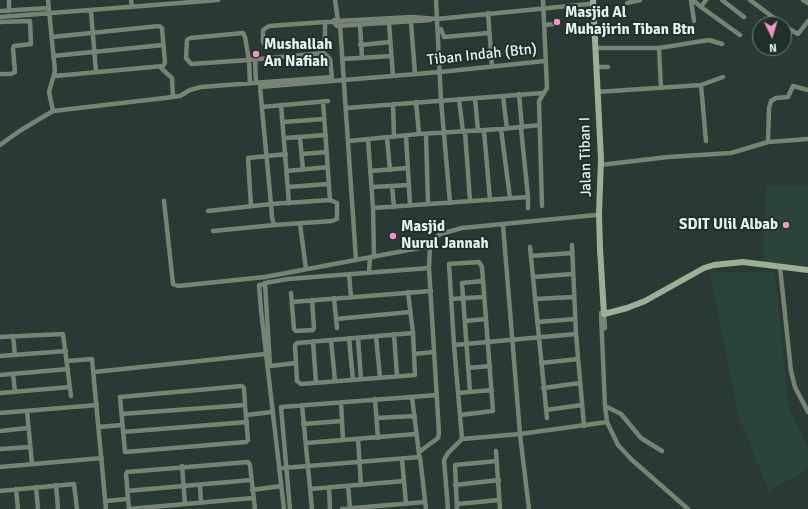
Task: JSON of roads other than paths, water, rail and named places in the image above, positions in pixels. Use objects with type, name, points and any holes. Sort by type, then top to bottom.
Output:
[{"type":"street","points":[[8,0],[9,11]]},
{"type":"street","points":[[48,0],[55,76],[49,92],[53,111]]},
{"type":"street","points":[[132,0],[132,7]]},
{"type":"street","points":[[0,11],[90,11],[132,7],[159,2],[218,0]]},
{"type":"street","points":[[334,0],[334,22]]},
{"type":"street","points":[[334,0],[337,19],[340,23],[356,260]]},
{"type":"street","points":[[436,0],[441,100],[450,203]]},
{"type":"street","name":"Tiban Indah (Btn)","points":[[262,107],[260,87],[332,78],[344,79],[393,76],[545,61],[543,0]]},
{"type":"street","points":[[627,4],[640,0]]},
{"type":"street","points":[[692,0],[740,35]]},
{"type":"street","points":[[692,0],[694,21]]},
{"type":"street","points":[[701,7],[706,0]]},
{"type":"street","points":[[722,0],[744,17]]},
{"type":"street","points":[[750,0],[771,16]]},
{"type":"street","points":[[803,0],[808,3]]},
{"type":"street","points":[[340,23],[360,25],[411,22],[488,13],[544,9],[591,1]]},
{"type":"street","name":"Jalan Tiban I","points":[[591,1],[595,48],[600,165],[599,214],[602,314]]},
{"type":"street","name":"Jalan Tiban I","points":[[591,1],[598,162],[596,215],[602,314]]},
{"type":"street","points":[[0,17],[49,11]]},
{"type":"street","points":[[90,11],[96,72]]},
{"type":"street","points":[[488,13],[492,66]]},
{"type":"street","points":[[325,22],[325,41],[269,46],[264,44],[263,33],[266,27],[325,22],[334,22],[336,26],[340,23],[412,16],[438,19]]},
{"type":"street","points":[[438,19],[444,37],[489,33]]},
{"type":"street","points":[[0,22],[30,21],[31,44],[14,46],[15,72],[11,74],[0,74]]},
{"type":"street","points":[[792,31],[798,34],[808,21]]},
{"type":"street","points":[[411,22],[415,74]]},
{"type":"street","points":[[389,23],[393,76]]},
{"type":"street","points":[[545,25],[554,24]]},
{"type":"street","points":[[360,25],[360,45],[362,57]]},
{"type":"street","points":[[52,37],[159,26],[162,28],[164,46],[164,64],[160,67],[55,76]]},
{"type":"street","points":[[0,145],[21,130],[53,111],[174,97],[195,88],[250,83],[256,82],[332,78],[330,59],[324,53],[249,60],[190,64],[186,58],[186,42],[190,38],[243,33],[249,60],[250,83]]},
{"type":"street","points":[[595,48],[659,48],[709,40],[722,44]]},
{"type":"street","points":[[360,45],[390,42]]},
{"type":"street","points":[[53,56],[164,46]]},
{"type":"street","points":[[659,48],[661,88]]},
{"type":"street","points":[[343,59],[391,56]]},
{"type":"street","points":[[255,59],[256,82]]},
{"type":"street","points":[[542,206],[539,98],[547,88],[545,61]]},
{"type":"street","points":[[160,67],[172,78],[174,97]]},
{"type":"street","points":[[596,67],[608,67]]},
{"type":"street","points":[[250,73],[256,72]]},
{"type":"street","points":[[597,92],[701,85],[723,77]]},
{"type":"street","points":[[701,85],[706,141]]},
{"type":"street","points":[[768,142],[769,108],[771,101],[776,98],[788,97],[793,86],[808,90]]},
{"type":"street","points":[[346,108],[543,93]]},
{"type":"street","points":[[520,94],[521,128],[528,208]]},
{"type":"street","points":[[503,96],[507,129]]},
{"type":"street","points":[[475,98],[490,200]]},
{"type":"street","points":[[459,99],[464,132],[470,201]]},
{"type":"street","points":[[274,225],[262,107],[325,101],[324,119],[330,200]]},
{"type":"street","points":[[416,102],[420,134]]},
{"type":"street","points":[[393,104],[394,136]]},
{"type":"street","points":[[281,105],[285,138],[289,203]]},
{"type":"street","points":[[283,122],[324,119]]},
{"type":"street","points":[[349,141],[444,132],[501,130],[540,125]]},
{"type":"street","points":[[501,130],[510,198]]},
{"type":"street","points":[[426,134],[428,204]]},
{"type":"street","points":[[285,138],[326,136]]},
{"type":"street","points":[[406,136],[410,205]]},
{"type":"street","points":[[300,138],[303,170]]},
{"type":"street","points":[[387,138],[390,170]]},
{"type":"street","points":[[368,139],[373,208],[372,257],[369,272]]},
{"type":"street","points":[[600,165],[668,157],[731,153],[768,142],[808,139]]},
{"type":"street","points":[[302,154],[327,152]]},
{"type":"street","points":[[252,206],[247,160],[250,157],[286,154]]},
{"type":"street","points":[[287,171],[328,167]]},
{"type":"street","points":[[370,171],[408,168]]},
{"type":"street","points":[[288,187],[328,184]]},
{"type":"street","points":[[372,187],[409,185]]},
{"type":"street","points":[[392,186],[394,207]]},
{"type":"street","points":[[373,208],[528,197]]},
{"type":"street","points":[[208,211],[271,204],[330,200],[337,203],[336,220],[213,231]]},
{"type":"street","points":[[164,201],[173,284],[178,286],[266,277],[430,246]]},
{"type":"street","points":[[279,468],[360,462],[420,455],[439,436],[429,268],[430,246],[432,240],[440,234],[462,228],[596,215]]},
{"type":"street","points":[[300,224],[306,270]]},
{"type":"street","points":[[503,225],[520,434],[529,509]]},
{"type":"street","points":[[572,245],[576,334],[584,426]]},
{"type":"street","points":[[530,247],[547,418]]},
{"type":"street","points":[[531,256],[572,252]]},
{"type":"street","points":[[460,415],[492,413],[493,408],[482,267],[479,262],[449,264],[454,346],[462,439]]},
{"type":"street","points":[[688,509],[632,460],[618,445],[607,422],[603,361],[606,357],[602,314],[627,308],[645,301],[707,267],[743,262],[808,270]]},
{"type":"street","points":[[780,267],[791,371],[795,386],[808,412]]},
{"type":"street","points":[[284,509],[259,285],[369,272],[429,268]]},
{"type":"street","points":[[349,274],[351,297]]},
{"type":"street","points":[[533,277],[573,274]]},
{"type":"street","points":[[266,277],[265,284],[270,366],[296,363]]},
{"type":"street","points":[[470,392],[462,283],[483,281]]},
{"type":"street","points":[[292,302],[431,291]]},
{"type":"street","points":[[408,292],[413,333],[415,375],[299,383],[296,363],[296,343],[413,333]]},
{"type":"street","points":[[291,293],[294,329],[296,331],[314,328],[312,300]]},
{"type":"street","points":[[451,299],[484,297]]},
{"type":"street","points":[[535,299],[574,297]]},
{"type":"street","points":[[334,298],[337,328]]},
{"type":"street","points":[[336,319],[410,312]]},
{"type":"street","points":[[537,322],[576,319]]},
{"type":"street","points":[[465,322],[486,320]]},
{"type":"street","points":[[0,337],[62,333],[65,336],[71,396]]},
{"type":"street","points":[[394,334],[398,376]]},
{"type":"street","points":[[454,346],[576,334]]},
{"type":"street","points":[[13,336],[16,355]]},
{"type":"street","points":[[376,336],[380,377]]},
{"type":"street","points":[[349,338],[353,380]]},
{"type":"street","points":[[358,338],[361,379]]},
{"type":"street","points":[[331,340],[335,381]]},
{"type":"street","points":[[313,341],[316,383]]},
{"type":"street","points":[[0,356],[66,350]]},
{"type":"street","points":[[414,354],[434,352]]},
{"type":"street","points":[[94,372],[266,354]]},
{"type":"street","points":[[67,361],[92,359],[106,509]]},
{"type":"street","points":[[541,362],[578,360]]},
{"type":"street","points":[[468,368],[490,366]]},
{"type":"street","points":[[0,375],[68,369]]},
{"type":"street","points":[[13,374],[15,392]]},
{"type":"street","points":[[543,388],[580,383]]},
{"type":"street","points":[[242,386],[244,388],[246,405],[248,440],[246,442],[127,452],[125,450],[120,399],[122,397],[242,386]]},
{"type":"street","points":[[0,393],[70,387]]},
{"type":"street","points":[[458,393],[492,390]]},
{"type":"street","points":[[290,509],[285,468],[281,407],[437,395]]},
{"type":"street","points":[[412,396],[426,509]]},
{"type":"street","points":[[375,399],[378,438]]},
{"type":"street","points":[[341,402],[343,440]]},
{"type":"street","points":[[0,413],[97,405]]},
{"type":"street","points":[[122,414],[246,405]]},
{"type":"street","points":[[302,405],[312,509]]},
{"type":"street","points":[[546,410],[582,405]]},
{"type":"street","points":[[605,406],[621,414],[642,438],[662,451]]},
{"type":"street","points":[[27,411],[32,464]]},
{"type":"street","points":[[246,415],[272,412]]},
{"type":"street","points":[[377,418],[414,416]]},
{"type":"street","points":[[303,424],[342,421]]},
{"type":"street","points":[[123,432],[247,422]]},
{"type":"street","points":[[448,509],[444,460],[448,453],[462,439],[520,434],[607,422]]},
{"type":"street","points":[[99,427],[122,425]]},
{"type":"street","points":[[0,431],[28,428]]},
{"type":"street","points":[[306,444],[416,434]]},
{"type":"street","points":[[358,439],[361,485]]},
{"type":"street","points":[[0,450],[30,447]]},
{"type":"street","points":[[496,451],[500,509]]},
{"type":"street","points":[[0,467],[102,458]]},
{"type":"street","points":[[402,458],[406,504]]},
{"type":"street","points":[[497,460],[456,464],[454,467],[457,507],[499,500]]},
{"type":"street","points":[[253,498],[129,509],[126,474],[127,472],[182,466],[248,462],[250,464],[254,509]]},
{"type":"street","points":[[182,466],[185,504]]},
{"type":"street","points":[[127,491],[251,480]]},
{"type":"street","points":[[455,485],[499,480]]},
{"type":"street","points":[[310,489],[404,481]]},
{"type":"street","points":[[56,485],[58,509]]},
{"type":"street","points":[[0,491],[56,485],[75,485],[77,509]]},
{"type":"street","points":[[200,485],[201,503]]},
{"type":"street","points":[[252,490],[281,486]]},
{"type":"street","points":[[348,486],[350,508]]},
{"type":"street","points":[[36,487],[38,509]]},
{"type":"street","points":[[329,487],[330,509]]},
{"type":"street","points":[[16,489],[18,509]]},
{"type":"street","points":[[106,501],[128,499]]},
{"type":"street","points":[[342,509],[425,502]]},
{"type":"place","name":"Masjid Al Muhajirin Tiban Btn","points":[[557,22]]},
{"type":"place","name":"Mushallah An Nafiah","points":[[256,54]]},
{"type":"place","name":"SDIT Ulil Albab","points":[[786,225]]},
{"type":"place","name":"Masjid Nurul Jannah","points":[[393,236]]}]
